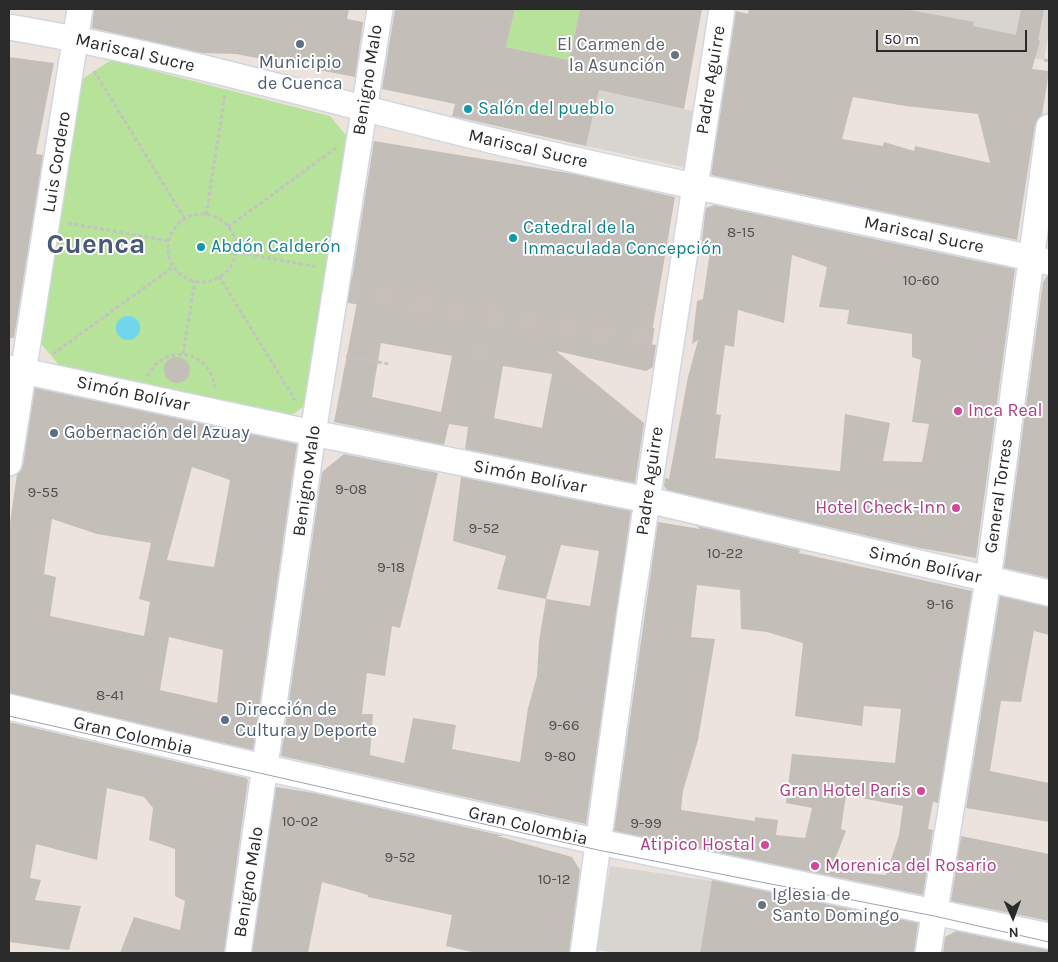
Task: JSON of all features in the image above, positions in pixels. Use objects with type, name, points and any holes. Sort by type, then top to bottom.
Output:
[{"type":"street","name":"Luis Cordero","points":[[9,464],[16,369],[80,9]]},
{"type":"street","name":"Benigno Malo","points":[[238,953],[267,768],[313,433],[380,9]]},
{"type":"street","name":"Padre Aguirre","points":[[583,953],[694,187],[722,9]]},
{"type":"street","name":"Mariscal Sucre","points":[[9,27],[76,39],[694,187],[1041,260]]},
{"type":"street","name":"General Torres","points":[[928,953],[1041,260],[1049,127]]},
{"type":"street","name":"Simón Bolívar","points":[[16,369],[313,433],[648,500],[1049,593]]},
{"type":"street","name":"Gran Colombia","points":[[9,707],[267,768],[599,842],[1049,936]]},
{"type":"path","points":[[1044,60],[1049,61]]},
{"type":"path","points":[[94,71],[184,219]]},
{"type":"path","points":[[206,215],[226,89]]},
{"type":"path","points":[[228,227],[340,144]]},
{"type":"path","points":[[206,215],[218,219],[228,227],[234,240],[235,252],[230,267],[219,276],[206,282],[195,281],[179,274],[173,267],[169,257],[169,241],[173,230],[184,219],[206,215]]},
{"type":"path","points":[[66,222],[169,241]]},
{"type":"path","points":[[235,252],[338,270]]},
{"type":"path","points":[[51,356],[173,267]]},
{"type":"path","points":[[219,276],[295,401]]},
{"type":"path","points":[[183,354],[195,281]]},
{"type":"path","points":[[326,352],[389,364]]},
{"type":"path","points":[[145,381],[153,366],[161,359],[183,354],[193,357],[210,371],[214,380],[214,397]]},
{"type":"green space","points":[[515,9],[580,9],[569,60],[506,47]]},
{"type":"green space","points":[[111,60],[330,116],[355,146],[317,398],[284,420],[63,370],[38,340],[78,82]]},
{"type":"shaded area","points":[[775,9],[1049,9],[1049,31],[1044,60]]},
{"type":"shaded area","points":[[599,90],[705,114],[697,170],[586,146]]},
{"type":"shaded area","points":[[610,866],[712,881],[700,953],[619,953],[596,950]]},
{"type":"water","points":[[128,316],[133,317],[139,323],[139,333],[133,339],[128,340],[123,339],[117,333],[116,328],[117,323],[123,317]]},
{"type":"building","points":[[94,9],[349,9],[347,19],[363,22],[355,77],[236,54],[202,53],[92,28]]},
{"type":"building","points":[[395,9],[515,9],[506,47],[569,60],[580,9],[702,9],[684,109],[599,90],[586,146],[452,116],[455,104],[382,89]]},
{"type":"building","points":[[749,9],[904,9],[974,22],[973,26],[1016,35],[1021,9],[1044,9],[1038,40],[1040,41],[1032,69],[1049,71],[1042,115],[1035,125],[1017,240],[711,175],[736,11],[748,14]],"holes":[[[853,97],[905,106],[978,114],[990,163],[915,146],[914,151],[884,142],[883,146],[842,139]]]},
{"type":"building","points":[[9,57],[54,63],[36,154],[43,155],[14,338],[9,338]]},
{"type":"building","points":[[374,141],[574,174],[675,197],[650,344],[656,345],[653,367],[646,371],[556,351],[644,423],[635,483],[465,449],[468,427],[449,424],[444,445],[334,422],[360,287],[351,285]],"holes":[[[381,343],[452,356],[441,412],[372,397]],[[503,366],[552,374],[542,428],[494,418]]]},
{"type":"building","points":[[714,205],[1015,269],[976,558],[920,548],[667,490],[664,486],[665,478],[669,479],[688,377],[698,340],[692,344],[697,301],[703,299],[710,251],[701,249],[706,208]],"holes":[[[792,255],[827,267],[819,307],[849,310],[847,324],[912,334],[912,357],[921,360],[912,422],[929,424],[922,462],[883,461],[890,423],[845,414],[840,471],[715,458],[721,415],[716,414],[725,345],[734,347],[738,310],[784,323]]]},
{"type":"building","points":[[1049,276],[1049,578],[1004,568],[1043,282]]},
{"type":"building","points":[[177,357],[186,361],[190,370],[186,379],[177,383],[168,379],[164,370],[168,361]]},
{"type":"building","points":[[35,388],[297,444],[253,750],[9,693],[9,530],[17,474],[23,465]],"holes":[[[192,467],[230,480],[214,567],[167,560]],[[52,519],[97,534],[151,543],[139,599],[150,602],[144,636],[50,616],[56,577],[44,574]],[[169,637],[223,650],[217,703],[160,690]]]},
{"type":"building","points":[[344,454],[438,473],[400,628],[392,626],[385,676],[367,673],[362,714],[373,714],[370,755],[404,763],[413,718],[456,725],[452,749],[520,762],[528,708],[537,676],[539,641],[546,599],[497,589],[506,556],[453,541],[461,477],[631,511],[586,824],[281,756],[322,472]],"holes":[[[561,545],[599,551],[590,606],[546,599]]]},
{"type":"building","points":[[658,522],[700,529],[697,526],[800,550],[799,553],[972,591],[938,803],[933,802],[928,829],[933,830],[923,895],[614,831]],"holes":[[[697,585],[740,590],[741,629],[767,632],[803,643],[795,716],[862,726],[864,706],[901,709],[895,763],[792,754],[786,803],[812,808],[805,838],[776,835],[778,820],[755,817],[755,821],[681,810],[683,791],[698,740],[715,639],[691,637]],[[846,795],[903,806],[899,835],[886,875],[852,872],[832,867],[846,831],[841,829]]]},
{"type":"building","points":[[1000,596],[1049,607],[1049,635],[1034,631],[1021,702],[1001,701],[990,771],[1049,783],[1049,822],[966,808]]},
{"type":"building","points":[[9,722],[248,780],[224,953],[120,953],[134,917],[180,930],[185,901],[175,896],[175,849],[149,840],[153,808],[144,797],[107,788],[97,860],[36,844],[30,878],[41,880],[35,900],[81,906],[69,950],[9,942]]},
{"type":"building","points":[[276,787],[314,793],[504,836],[497,836],[572,857],[580,870],[569,953],[476,953],[446,946],[452,915],[368,897],[368,895],[322,882],[308,953],[252,953]]},
{"type":"building","points":[[961,836],[1049,854],[1049,921],[951,901]]},
{"type":"building","name":"Iglesia de Santo Domingo","points":[[712,880],[918,923],[914,953],[700,953]]},
{"type":"building","points":[[956,931],[1049,950],[1049,953],[943,953],[945,937]]},
{"type":"tunnel","points":[[336,288],[485,315],[670,343]]},
{"type":"tunnel","points":[[477,362],[485,315]]},
{"type":"tram line","points":[[9,716],[598,850],[934,916],[1049,942]]},
{"type":"place","name":"Municipio de Cuenca","points":[[300,44]]},
{"type":"place","name":"El Carmen de la Asunción","points":[[675,55]]},
{"type":"place","name":"Salón del pueblo","points":[[468,109]]},
{"type":"place","name":"Catedral de la Inmaculada Concepción","points":[[513,238]]},
{"type":"place","name":"Abdón Calderón","points":[[201,247]]},
{"type":"place","name":"Inca Real","points":[[958,411]]},
{"type":"place","name":"Gobernación del Azuay","points":[[54,433]]},
{"type":"place","name":"Hotel Check-Inn","points":[[956,508]]},
{"type":"place","name":"Dirección de Cultura y Deporte","points":[[225,720]]},
{"type":"place","name":"Gran Hotel Paris","points":[[921,791]]},
{"type":"place","name":"Atipico Hostal","points":[[765,845]]},
{"type":"place","name":"Morenica del Rosario","points":[[815,866]]},
{"type":"place","name":"Iglesia de Santo Domingo","points":[[762,905]]},
{"type":"district","name":"Cuenca","points":[[96,245]]}]
